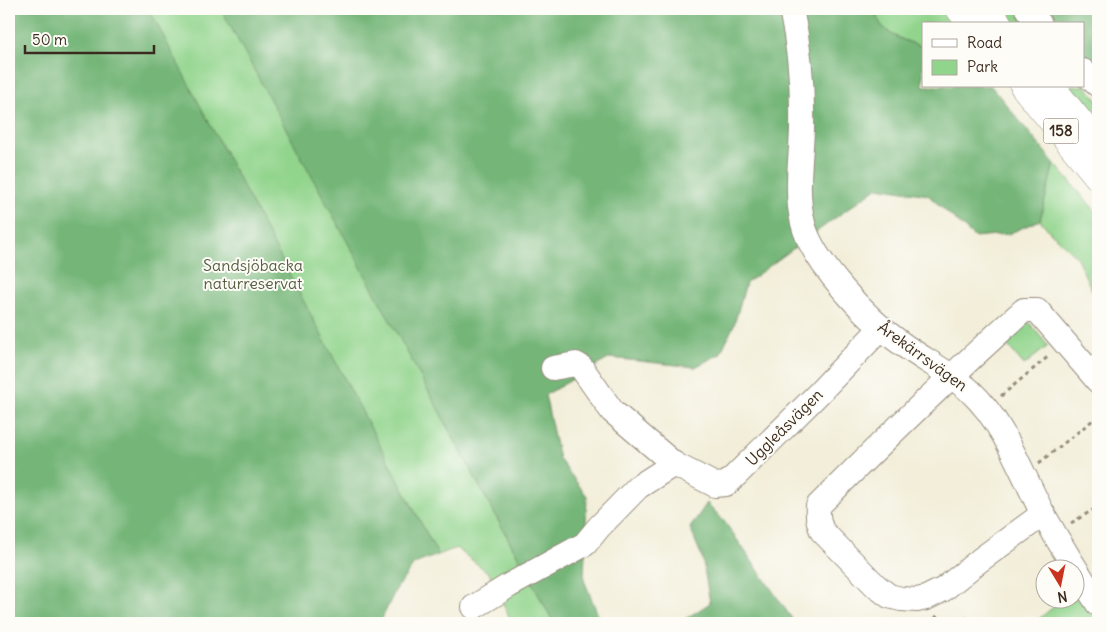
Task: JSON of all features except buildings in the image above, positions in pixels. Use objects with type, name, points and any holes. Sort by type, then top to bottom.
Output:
[{"type":"main road","points":[[960,9],[970,22]]},
{"type":"main road","points":[[986,9],[996,22]]},
{"type":"main road","name":"158","points":[[1026,88],[1098,176]]},
{"type":"main road","name":"158","points":[[1052,88],[1098,145]]},
{"type":"street","name":"Årekärrsvägen","points":[[792,9],[798,38],[801,70],[802,131],[798,196],[803,224],[821,259],[836,280],[881,328],[923,359],[952,376],[972,393],[993,419],[1008,443],[1044,514],[1098,604]]},
{"type":"street","points":[[1027,9],[1038,22]]},
{"type":"street","points":[[1084,72],[1098,85]]},
{"type":"street","points":[[1044,514],[980,560],[944,589],[926,598],[917,600],[889,596],[876,586],[822,531],[817,515],[818,506],[891,434],[1024,310],[1037,310],[1098,380]]},
{"type":"street","name":"Uggleåsvägen","points":[[553,368],[576,364],[581,367],[612,411],[674,464],[715,485],[726,484],[815,397],[881,328]]},
{"type":"street","points":[[474,607],[585,544],[638,487],[674,464]]},
{"type":"path","points":[[995,402],[1065,342]]},
{"type":"path","points":[[1035,466],[1098,416]]},
{"type":"path","points":[[1064,527],[1098,507]]},
{"type":"path","points":[[950,623],[967,618],[976,623]]},
{"type":"green space","name":"Sandsjöbacka naturreservat","points":[[9,9],[381,9],[446,425],[554,623],[512,623],[489,573],[456,548],[438,555],[402,487],[9,623]]},
{"type":"green space","name":"Sandsjöbacka naturreservat","points":[[9,9],[149,9],[438,555],[414,564],[395,591],[380,623],[9,623]]},
{"type":"green space","points":[[221,9],[875,9],[877,18],[886,30],[893,35],[922,47],[922,88],[993,88],[1054,163],[1040,220],[1008,234],[974,237],[928,195],[878,187],[746,283],[734,325],[720,354],[695,367],[610,358],[545,395],[559,459],[587,496],[584,580],[600,620],[616,623],[554,623]]},
{"type":"green space","points":[[875,9],[942,9],[952,22],[922,22],[922,47],[893,35],[881,25]]},
{"type":"green space","points":[[997,9],[1021,9],[1031,22],[1007,22]]},
{"type":"green space","points":[[1039,9],[1098,9],[1098,90],[1084,70],[1084,22],[1049,22]]},
{"type":"green space","points":[[1084,84],[1098,101],[1098,132],[1062,88],[1084,88]]},
{"type":"green space","points":[[1054,163],[1098,214],[1098,303],[1076,256],[1040,220]]},
{"type":"green space","points":[[1028,321],[1048,346],[1024,365],[1004,341]]},
{"type":"green space","points":[[707,503],[724,521],[795,623],[679,623],[710,603],[702,557],[690,528]]},
{"type":"green space","points":[[1084,604],[1098,623],[1034,623],[1050,610],[1084,610]]}]
